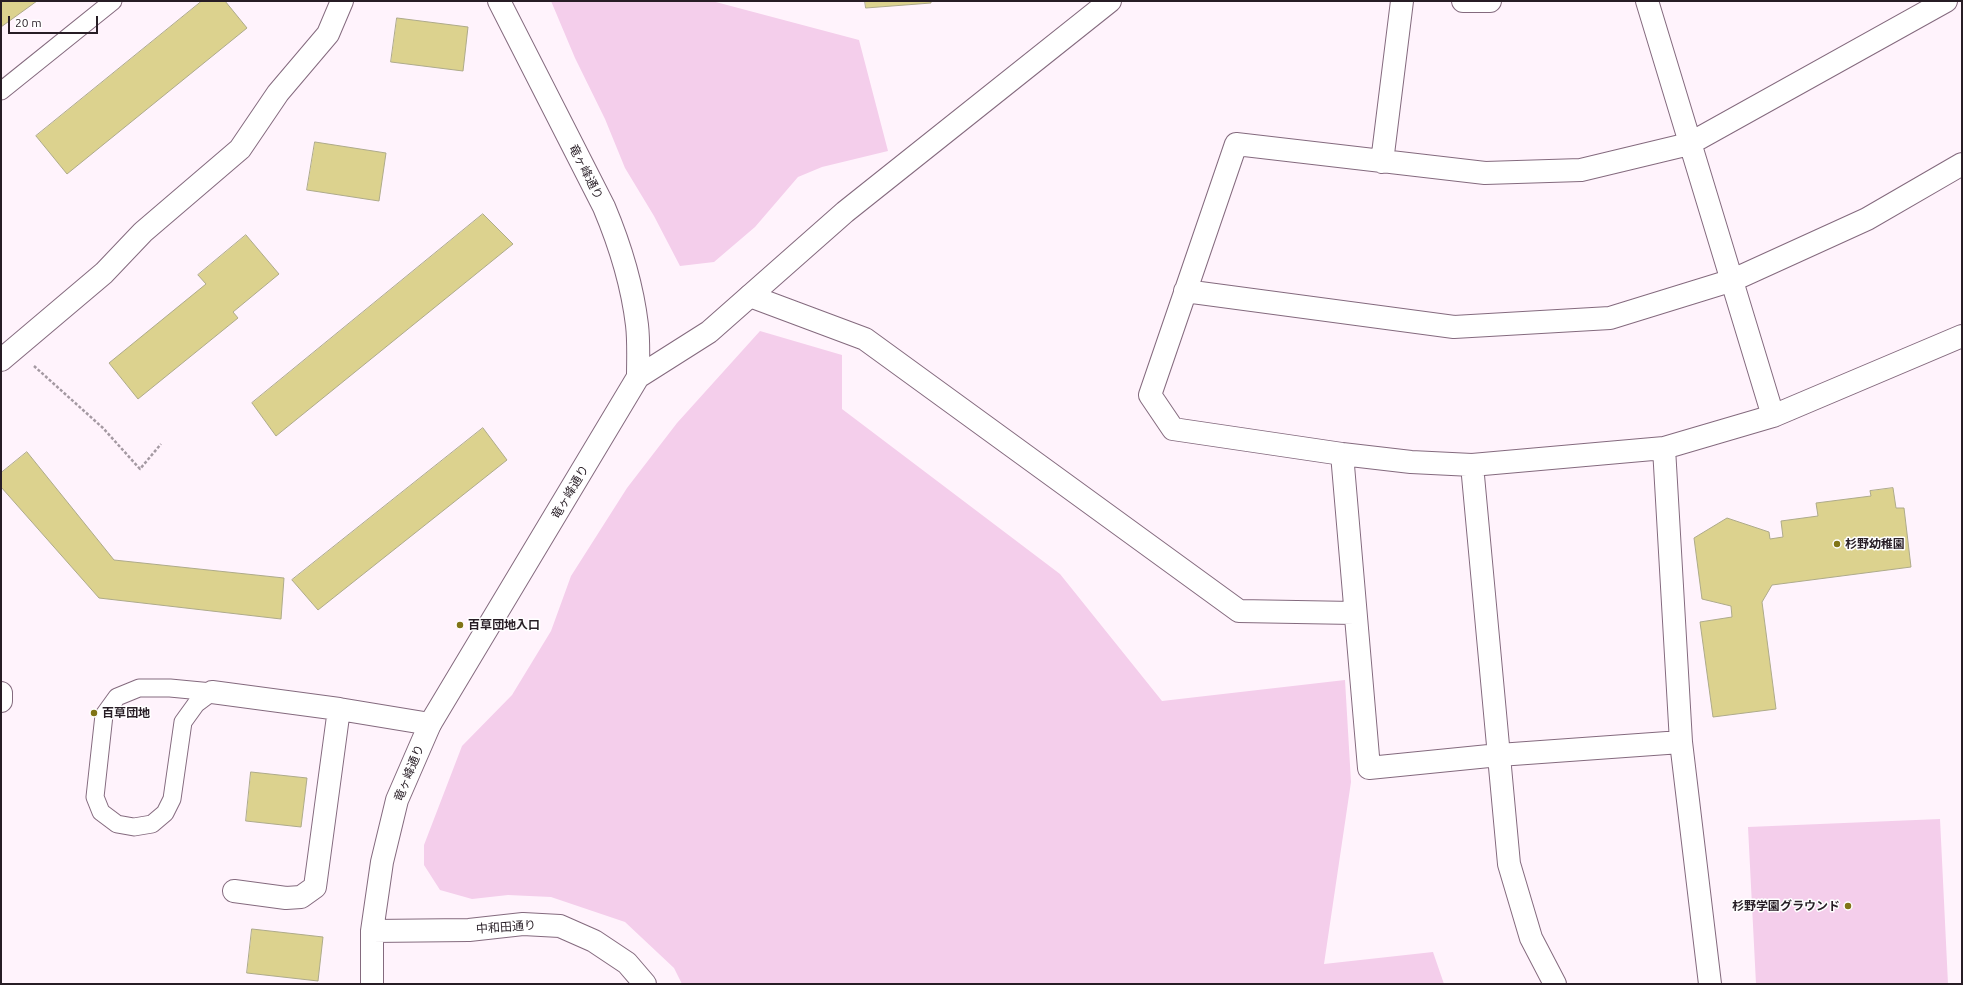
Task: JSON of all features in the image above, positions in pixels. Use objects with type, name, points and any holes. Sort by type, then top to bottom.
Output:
[{"type":"street","points":[[8,355],[104,273],[142,232],[240,149],[278,93],[328,34],[342,1]]},
{"type":"street","name":"竜ヶ峰通り","points":[[372,984],[372,931],[382,862],[397,800],[430,724],[638,377],[637,326],[628,274],[616,236],[604,207],[499,1]]},
{"type":"street","points":[[638,377],[709,332],[845,212],[1110,1]]},
{"type":"street","points":[[1382,162],[1402,1]]},
{"type":"street","points":[[1463,1],[1490,1]]},
{"type":"street","points":[[1647,1],[1689,144],[1733,280],[1773,416]]},
{"type":"street","points":[[1946,1],[1689,144],[1581,170],[1485,173],[1236,144],[1150,395],[1173,429],[1342,454],[1411,462],[1472,465],[1664,448],[1773,416],[1962,336]]},
{"type":"street","points":[[1185,291],[1454,327],[1610,318],[1733,280],[1867,219],[1962,164]]},
{"type":"street","points":[[750,296],[865,339],[1239,611],[1354,613]]},
{"type":"street","points":[[1664,448],[1681,742],[1710,984]]},
{"type":"street","points":[[1342,454],[1354,613],[1369,768],[1681,742]]},
{"type":"street","points":[[1472,465],[1509,864],[1531,938],[1555,984]]},
{"type":"street","points":[[1,692],[1,701]]},
{"type":"street","points":[[212,692],[339,709],[430,724]]},
{"type":"street","points":[[234,891],[286,898],[301,897],[315,887],[339,709]]},
{"type":"street","name":"中和田通り","points":[[372,931],[469,930],[523,924],[560,926],[594,941],[627,963],[645,984]]},
{"type":"lane","points":[[1,91],[113,1]]},
{"type":"lane","points":[[139,688],[170,688],[212,692],[196,704],[183,722],[172,799],[166,813],[152,824],[134,827],[117,824],[101,812],[95,797],[104,715],[117,697],[139,688]]},
{"type":"path","points":[[8,355],[103,428],[140,469],[161,444]]},
{"type":"shaded area","points":[[551,1],[712,1],[859,40],[888,151],[822,167],[798,177],[755,227],[714,262],[680,266],[654,216],[625,168],[605,119],[575,58]]},
{"type":"shaded area","points":[[760,331],[842,355],[842,409],[1060,574],[1162,701],[1345,680],[1351,782],[1324,964],[1433,952],[1444,984],[682,984],[674,968],[625,922],[551,897],[508,895],[472,899],[440,890],[424,865],[424,845],[462,746],[512,695],[551,631],[571,576],[627,488],[677,423]]},
{"type":"shaded area","name":"杉野学園グラウンド","points":[[1940,819],[1948,984],[1756,984],[1748,827]]},
{"type":"building","points":[[1,1],[37,1],[1,27]]},
{"type":"building","points":[[202,1],[225,1],[247,28],[67,174],[36,136]]},
{"type":"building","points":[[865,1],[931,1],[931,3],[866,8]]},
{"type":"building","points":[[397,18],[468,27],[463,71],[391,62]]},
{"type":"building","points":[[315,142],[386,153],[379,201],[307,190]]},
{"type":"building","points":[[483,214],[513,244],[276,436],[252,403]]},
{"type":"building","points":[[246,235],[279,274],[233,312],[238,318],[138,399],[109,363],[206,284],[198,275]]},
{"type":"building","points":[[483,428],[507,460],[318,610],[292,580]]},
{"type":"building","points":[[27,452],[114,560],[284,578],[281,619],[99,598],[1,487],[1,473]]},
{"type":"building","points":[[1893,488],[1896,508],[1904,508],[1911,567],[1772,585],[1762,602],[1776,709],[1713,717],[1700,622],[1732,617],[1731,606],[1702,599],[1694,538],[1727,518],[1769,532],[1770,539],[1783,537],[1781,521],[1818,516],[1816,503],[1871,496],[1870,491]]},
{"type":"building","points":[[251,772],[307,778],[301,827],[246,821]]},
{"type":"building","points":[[252,929],[323,937],[318,981],[247,973]]},
{"type":"place","name":"杉野幼稚園","points":[[1837,544]]},
{"type":"place","name":"百草団地入口","points":[[460,625]]},
{"type":"place","name":"百草団地","points":[[94,713]]},
{"type":"place","name":"杉野学園グラウンド","points":[[1848,906]]}]
